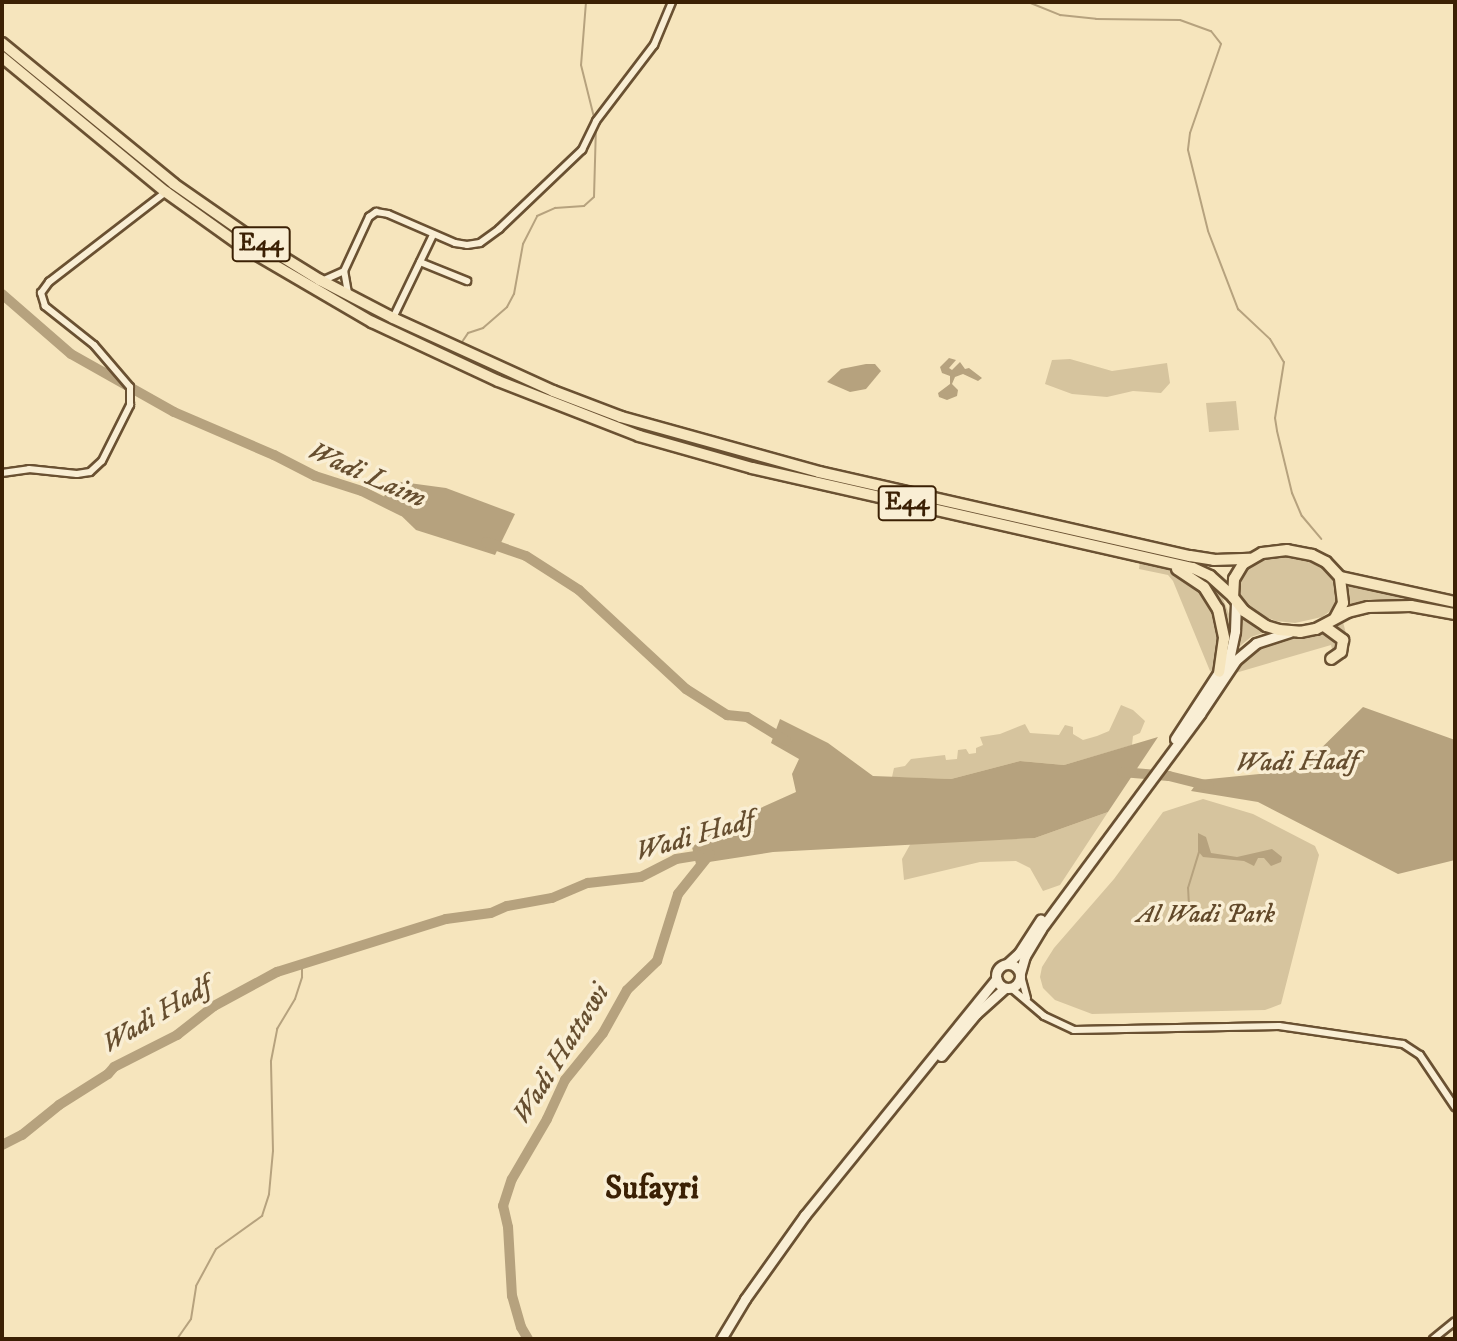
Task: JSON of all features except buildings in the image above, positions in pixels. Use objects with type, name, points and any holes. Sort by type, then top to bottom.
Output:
[{"type":"highway","name":"E44","points":[[2,43],[174,184],[235,228],[350,296],[553,391],[621,417],[819,471],[1190,556],[1214,560],[1250,559]]},
{"type":"highway","name":"E44","points":[[2,57],[166,192],[240,245],[315,291],[428,350],[514,388],[639,436],[752,468],[1201,571],[1235,599]]},
{"type":"highway","points":[[514,388],[518,382],[539,391],[553,391]]},
{"type":"highway","points":[[1335,618],[1343,603],[1340,578],[1326,562],[1300,551],[1274,550],[1250,559],[1237,571],[1232,586],[1235,599],[1254,620],[1291,632],[1324,626],[1357,609],[1384,606],[1411,606],[1455,614]]},
{"type":"highway","points":[[1158,561],[1189,574],[1213,598],[1224,630],[1219,672]]},
{"type":"highway","points":[[1340,578],[1455,602]]},
{"type":"highway","points":[[1324,626],[1343,640],[1341,652],[1331,659]]},
{"type":"main road","points":[[1169,752],[1233,648],[1235,599]]},
{"type":"main road","points":[[727,1339],[752,1298],[809,1219],[971,1020],[1008,988],[1019,982],[1025,956],[1041,929],[1241,654],[1269,638],[1291,632]]},
{"type":"main road","points":[[721,1339],[745,1299],[804,1215],[996,979],[997,970],[1019,953],[1032,930],[1152,776]]},
{"type":"main road","points":[[1008,963],[1014,965],[1020,974]]},
{"type":"main road","points":[[996,979],[1008,988]]},
{"type":"street","points":[[320,280],[338,276],[344,271],[369,217],[376,212],[383,212],[455,243],[480,243],[586,145],[596,121],[654,45],[672,2]]},
{"type":"street","points":[[2,473],[29,469],[77,474],[90,472],[102,461],[130,405],[130,387],[94,345],[45,306],[41,293],[49,282],[166,192]]},
{"type":"street","points":[[393,318],[433,235]]},
{"type":"street","points":[[420,262],[467,281]]},
{"type":"street","points":[[344,271],[345,288],[350,296]]},
{"type":"street","points":[[1020,974],[1030,1003]]},
{"type":"street","points":[[1008,988],[1059,1024],[1074,1030],[1279,1026],[1403,1044],[1420,1055],[1455,1107]]},
{"type":"street","points":[[1433,1339],[1455,1321]]},
{"type":"green space","points":[[1070,359],[1112,371],[1167,363],[1170,383],[1161,393],[1133,391],[1107,397],[1072,394],[1045,384],[1052,360]]},
{"type":"green space","points":[[1236,401],[1239,430],[1209,432],[1206,403]]},
{"type":"green space","points":[[1267,554],[1300,555],[1330,570],[1337,581],[1338,599],[1333,609],[1322,617],[1295,623],[1276,621],[1256,613],[1240,598],[1236,587],[1238,573]]},
{"type":"green space","points":[[1140,561],[1189,569],[1219,589],[1231,619],[1230,636],[1214,673],[1210,671],[1173,581],[1168,575],[1139,569]]},
{"type":"green space","points":[[1349,581],[1453,607],[1400,599],[1371,599],[1347,605]]},
{"type":"green space","points":[[1238,611],[1272,630],[1251,637],[1234,651]]},
{"type":"green space","points":[[1343,622],[1348,641],[1337,644],[1335,648],[1332,649],[1331,645],[1232,674],[1241,658],[1254,647],[1270,640],[1322,633]]},
{"type":"green space","points":[[1121,705],[1133,710],[1145,721],[1140,733],[1133,736],[1132,745],[1064,765],[1020,761],[951,779],[892,777],[894,768],[905,766],[911,759],[945,755],[946,760],[957,759],[958,750],[966,749],[969,754],[976,753],[976,748],[983,745],[980,737],[1000,734],[1025,724],[1030,733],[1059,735],[1065,725],[1073,727],[1073,734],[1083,740],[1097,736],[1109,731]]},
{"type":"green space","name":"Al Wadi Park","points":[[1203,799],[1253,814],[1315,846],[1319,855],[1281,1004],[1265,1010],[1092,1014],[1055,1000],[1043,988],[1040,977],[1042,967],[1054,948],[1114,879],[1163,812]]},
{"type":"green space","points":[[1108,812],[1060,885],[1043,891],[1030,868],[1016,861],[980,862],[904,880],[902,859],[911,843],[1035,838]]},
{"type":"shaded area","points":[[949,358],[956,360],[949,368],[952,370],[960,362],[965,369],[969,368],[982,378],[978,381],[963,374],[955,377],[952,384],[958,390],[957,396],[947,400],[939,397],[938,393],[950,384],[950,376],[942,373],[940,367]]},
{"type":"shaded area","points":[[875,364],[881,371],[866,389],[850,392],[827,382],[841,369]]},
{"type":"shaded area","points":[[394,481],[446,488],[515,514],[495,555],[416,530],[383,498]]},
{"type":"shaded area","points":[[1363,707],[1455,740],[1455,860],[1398,874],[1258,802],[1191,791],[1199,780],[1299,770]]},
{"type":"shaded area","points":[[780,719],[828,743],[873,776],[951,779],[1020,761],[1064,765],[1158,737],[1108,812],[1035,838],[773,852],[696,864],[692,847],[723,825],[796,792],[792,774],[799,759],[771,743]]},
{"type":"shaded area","points":[[1198,833],[1206,837],[1211,853],[1237,857],[1272,849],[1282,857],[1281,862],[1271,866],[1264,858],[1258,858],[1254,866],[1244,861],[1203,857],[1198,851]]},
{"type":"waterway","points":[[586,2],[581,65],[594,117]]},
{"type":"waterway","points":[[1028,2],[1060,15],[1096,19],[1180,20],[1211,31],[1221,44],[1190,133],[1188,150],[1208,231],[1238,309],[1270,339],[1284,362],[1275,418],[1277,431],[1292,493],[1302,516],[1321,539]]},
{"type":"waterway","points":[[462,342],[468,333],[483,328],[507,307],[514,294],[523,244],[537,216],[555,208],[584,206],[594,197],[596,126]]},
{"type":"waterway","name":"Wadi Laim","points":[[2,294],[71,354],[174,412],[274,455],[315,476],[362,491],[402,511]]},
{"type":"waterway","name":"Wadi Laim","points":[[486,542],[526,556],[579,590],[686,689],[727,715],[747,717],[786,741]]},
{"type":"waterway","name":"Wadi Hadf","points":[[1122,772],[1169,776],[1209,786]]},
{"type":"waterway","points":[[1189,906],[1188,888],[1199,852]]},
{"type":"waterway","name":"Wadi Hadf","points":[[2,1145],[22,1135],[59,1105],[108,1074],[114,1067],[177,1035],[214,1006],[277,972],[446,919],[491,913],[507,906],[552,898],[588,883],[641,877],[676,859],[707,854]]},
{"type":"waterway","name":"Wadi Hattawi","points":[[528,1339],[521,1327],[512,1296],[508,1227],[503,1206],[512,1179],[547,1119],[565,1080],[603,1033],[627,990],[657,961],[678,894],[710,854]]},
{"type":"waterway","points":[[177,1339],[191,1319],[196,1286],[216,1249],[262,1216],[269,1194],[273,1151],[271,1061],[277,1029],[295,999],[302,977],[302,963]]},
{"type":"district","name":"Sufayri","points":[[652,1189]]}]
